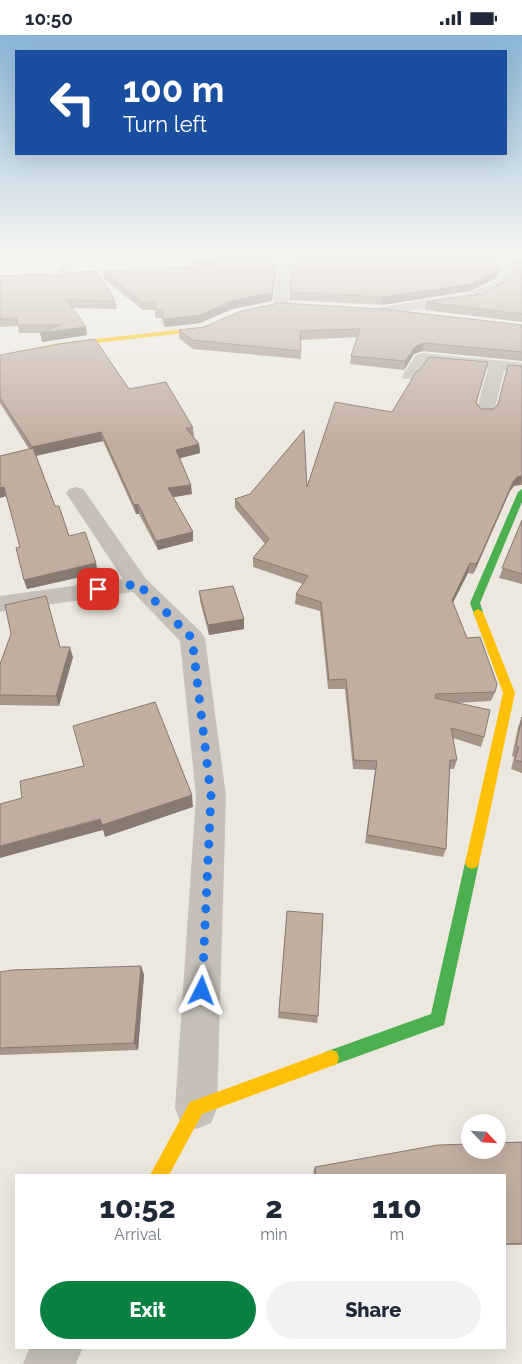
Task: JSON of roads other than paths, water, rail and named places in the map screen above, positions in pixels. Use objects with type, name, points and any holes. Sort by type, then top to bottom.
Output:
[{"type":"street","points":[[0,357],[60,345],[204,329],[229,318]]},
{"type":"street","points":[[410,376],[422,358],[522,368]]},
{"type":"street","points":[[485,412],[497,365]]},
{"type":"street","points":[[196,1109],[438,1019],[509,693],[475,603],[522,492]]},
{"type":"street","points":[[76,493],[138,584],[192,638],[211,796],[196,1109],[160,1174]]},
{"type":"street","points":[[0,603],[138,584]]},
{"type":"street","points":[[48,1364],[57,1349]]}]
